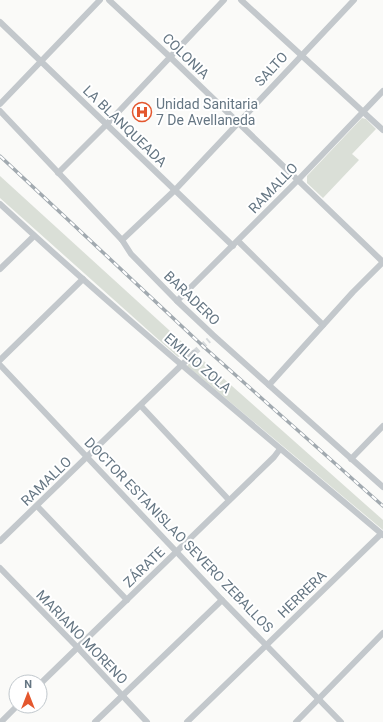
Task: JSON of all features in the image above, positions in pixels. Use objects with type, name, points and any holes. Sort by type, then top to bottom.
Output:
[{"type":"street","points":[[0,104],[100,0]]},
{"type":"street","name":"COLONIA","points":[[109,0],[170,56],[383,262]]},
{"type":"street","points":[[58,173],[106,125],[224,0]]},
{"type":"street","points":[[241,0],[383,130]]},
{"type":"street","name":"SALTO","points":[[122,240],[175,190],[354,0]]},
{"type":"street","name":"LA BLANQUEADA","points":[[0,22],[175,190],[236,243],[324,325]]},
{"type":"street","name":"RAMALLO","points":[[177,301],[298,180],[383,91]]},
{"type":"street","name":"BARADERO","points":[[0,111],[122,240],[130,254],[177,301],[211,338],[269,385],[383,487]]},
{"type":"street","name":"EMILIO ZOLA","points":[[0,204],[83,280],[181,365],[382,535]]},
{"type":"street","points":[[0,269],[34,236]]},
{"type":"street","points":[[269,385],[353,292],[383,262]]},
{"type":"street","points":[[0,360],[83,280]]},
{"type":"street","name":"RAMALLO","points":[[0,541],[194,353]]},
{"type":"street","name":"DOCTOR ESTANISLAO SEVERO ZEBALLOS","points":[[0,365],[222,600],[267,644],[341,722]]},
{"type":"street","points":[[141,406],[229,500]]},
{"type":"street","points":[[351,459],[383,426]]},
{"type":"street","name":"ZÁRATE","points":[[48,676],[274,457],[280,449]]},
{"type":"street","points":[[37,506],[127,600]]},
{"type":"street","name":"HERRERA","points":[[188,722],[267,644],[382,535]]},
{"type":"street","name":"MARIANO MORENO","points":[[0,568],[147,722]]},
{"type":"street","points":[[95,722],[222,600]]},
{"type":"street","points":[[296,722],[383,633]]},
{"type":"street","points":[[1,722],[9,714]]},
{"type":"shaded area","points":[[362,118],[366,119],[376,129],[352,154],[359,160],[323,198],[307,183],[307,176]]},
{"type":"shaded area","points":[[0,176],[192,351],[178,357],[0,198]]},
{"type":"shaded area","points":[[197,355],[383,520],[383,530],[187,366]]},
{"type":"tunnel","points":[[194,353],[209,340]]},
{"type":"railway","points":[[0,156],[205,348],[383,506]]},
{"type":"place","name":"Unidad Sanitaria 7 De Avellaneda","points":[[142,112]]}]
